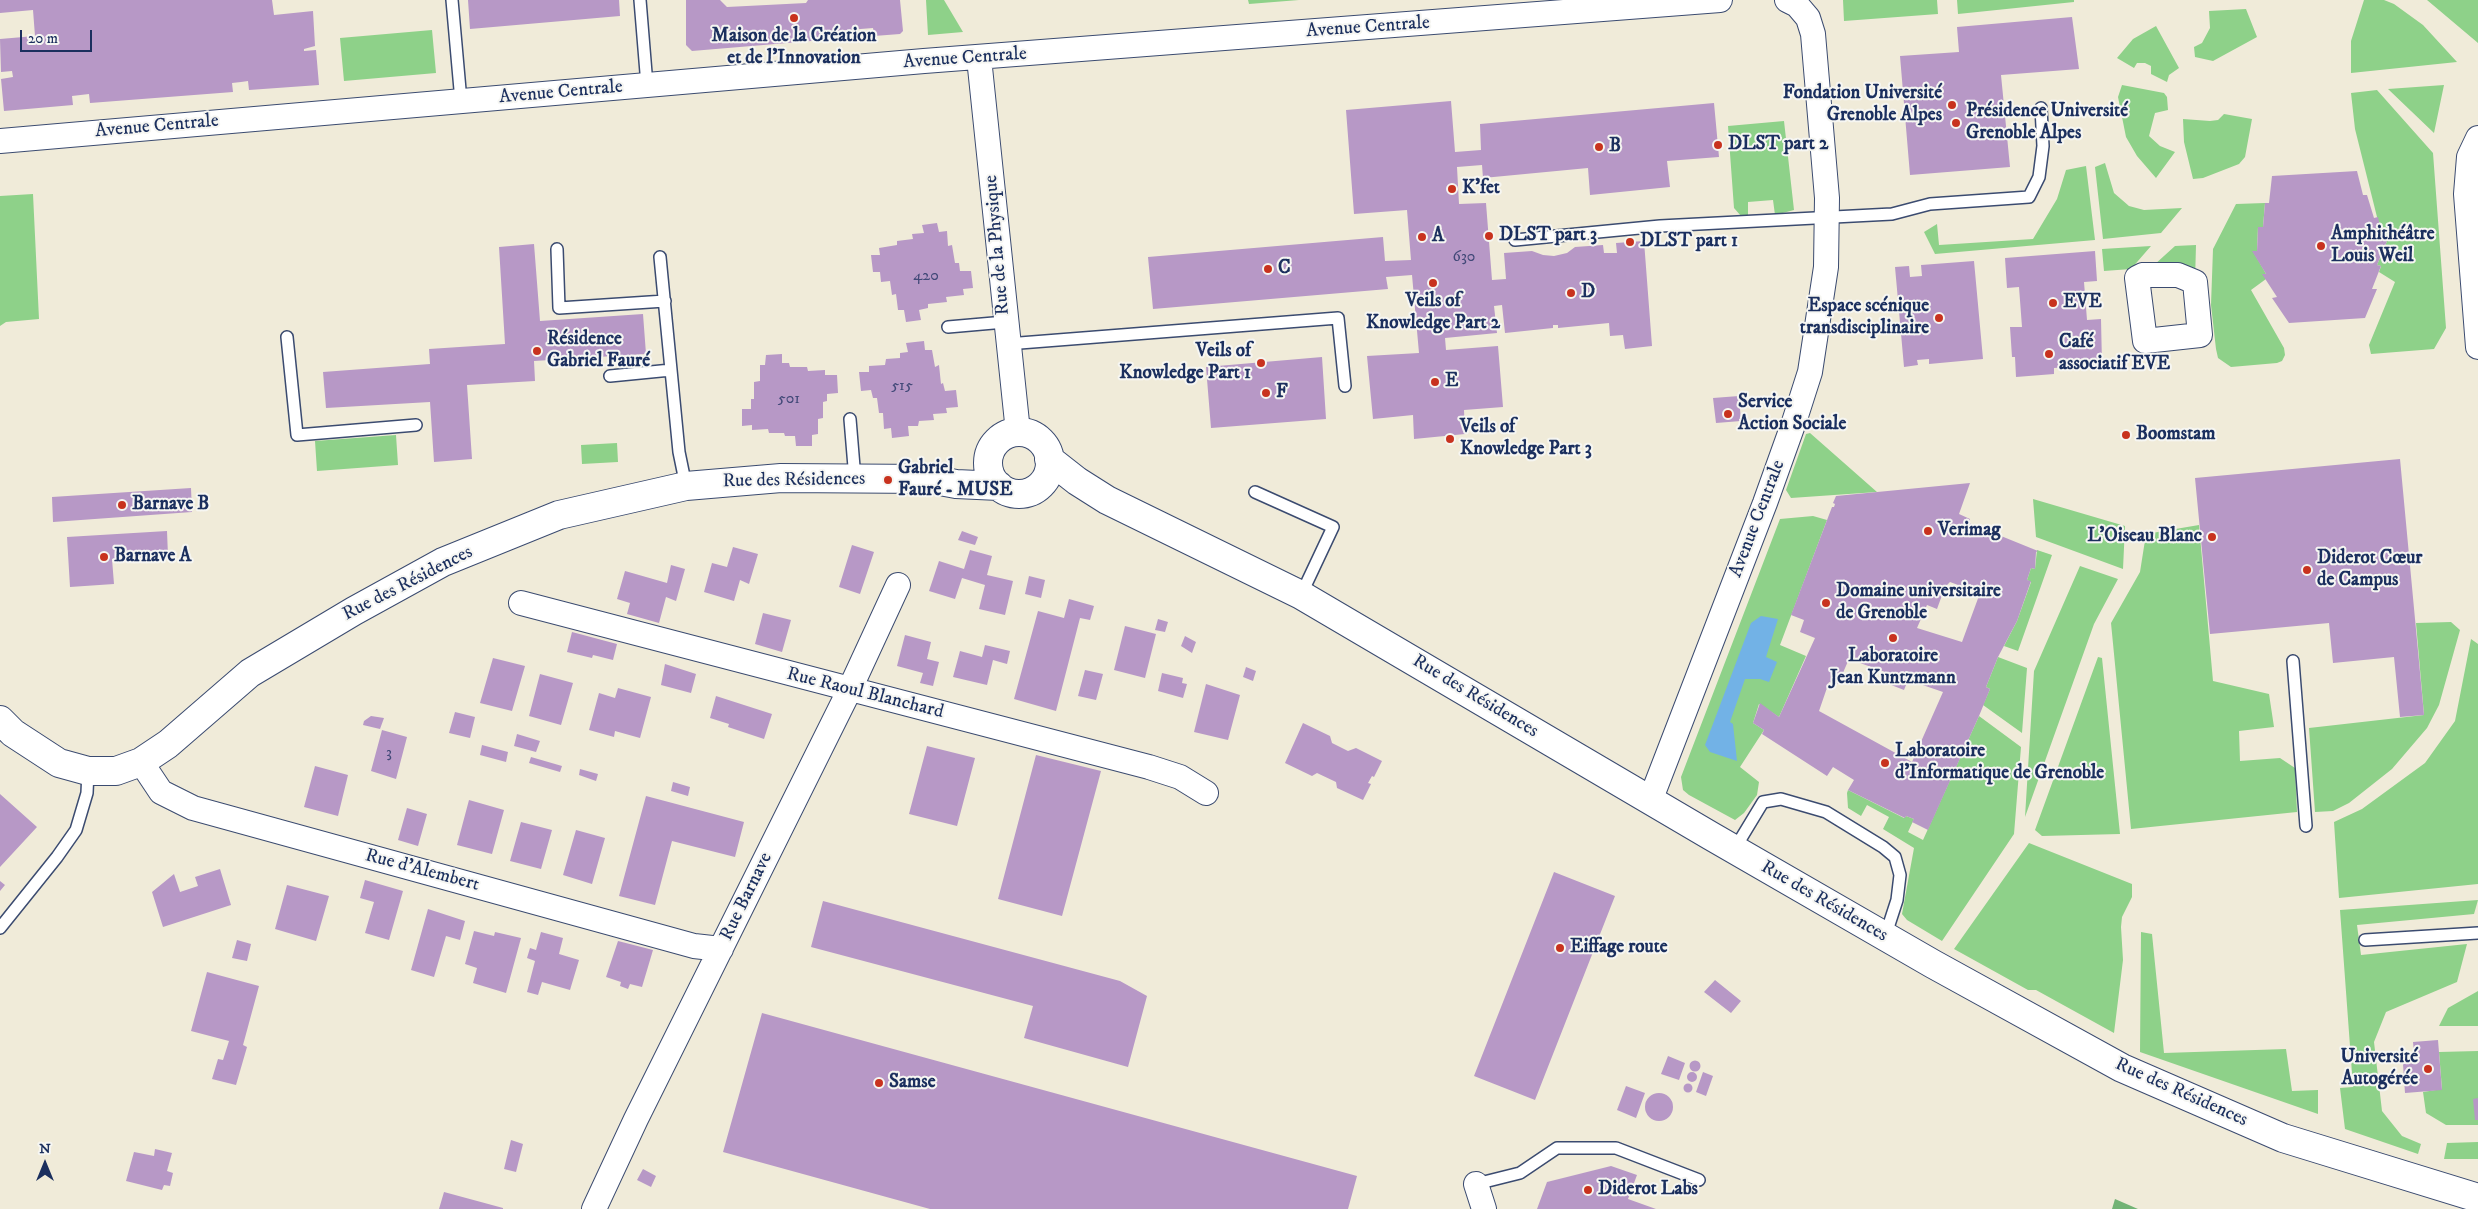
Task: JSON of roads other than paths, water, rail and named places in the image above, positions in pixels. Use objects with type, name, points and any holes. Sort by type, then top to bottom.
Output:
[{"type":"street","name":"Avenue Centrale","points":[[0,142],[924,61],[1720,0]]},
{"type":"street","name":"Avenue Centrale","points":[[1650,801],[1794,422],[1810,372],[1826,268],[1827,218],[1813,34],[1808,18],[1795,2]]},
{"type":"street","name":"Rue de la Physique","points":[[980,58],[1006,333],[1018,432]]},
{"type":"street","points":[[2478,138],[2469,157],[2466,194],[2478,347]]},
{"type":"street","points":[[1018,432],[1026,433],[1041,441],[1049,459],[1046,476],[1039,485],[1025,493],[1016,493],[999,486],[992,479],[988,460],[995,444],[1001,437],[1018,432]]},
{"type":"street","name":"Rue des Résidences","points":[[1049,459],[1077,481],[1107,500],[1301,595],[1734,850],[2122,1068],[2283,1138],[2478,1198]]},
{"type":"street","name":"Rue des Résidences","points":[[929,479],[988,460]]},
{"type":"street","name":"Rue des Résidences","points":[[0,720],[13,733],[59,763],[88,771],[116,771],[141,762],[168,744],[250,672],[443,562],[559,515],[686,486],[781,478],[929,479],[956,484],[999,486]]},
{"type":"street","name":"Rue des Résidences","points":[[1039,485],[1199,544]]},
{"type":"street","name":"Rue Barnave","points":[[594,1209],[636,1119],[849,691],[898,585]]},
{"type":"street","name":"Rue Raoul Blanchard","points":[[520,603],[849,691],[1149,767],[1180,777],[1206,793]]},
{"type":"street","name":"Rue d'Alembert","points":[[141,762],[161,792],[193,808],[694,946],[721,949]]},
{"type":"street","points":[[1476,1184],[1484,1209]]},
{"type":"lane","points":[[452,0],[461,101]]},
{"type":"lane","points":[[640,0],[647,85]]},
{"type":"lane","points":[[1515,240],[1660,226],[1892,214],[1930,204],[2029,197],[2039,177],[2043,146],[2041,108]]},
{"type":"lane","points":[[557,248],[559,308],[665,301]]},
{"type":"lane","points":[[660,257],[679,452],[686,486]]},
{"type":"lane","points":[[948,327],[1006,333],[1338,318],[1345,386]]},
{"type":"lane","points":[[287,336],[297,435],[416,425]]},
{"type":"lane","points":[[610,376],[672,370]]},
{"type":"lane","points":[[850,418],[855,479]]},
{"type":"lane","points":[[1254,492],[1333,527],[1301,595]]},
{"type":"lane","points":[[2294,661],[2306,826]]},
{"type":"lane","points":[[0,928],[57,857],[76,830],[87,793],[88,771]]},
{"type":"lane","points":[[1734,850],[1763,802],[1781,799],[1826,812],[1883,847],[1895,857],[1900,875],[1897,900],[1885,936]]},
{"type":"lane","points":[[2365,940],[2478,933]]},
{"type":"lane","points":[[1476,1184],[1520,1173],[1557,1148],[1616,1148],[1699,1180]]},
{"type":"water","points":[[1761,616],[1778,619],[1766,657],[1777,662],[1769,682],[1760,679],[1745,679],[1730,722],[1733,724],[1737,761],[1710,752],[1705,745],[1751,623]]},
{"type":"place","name":"Maison de la Création et de l'Innovation","points":[[794,18]]},
{"type":"place","name":"Fondation Université Grenoble Alpes","points":[[1952,105]]},
{"type":"place","name":"Présidence Université Grenoble Alpes","points":[[1956,123]]},
{"type":"place","name":"DLST part 2","points":[[1718,145]]},
{"type":"place","name":"B","points":[[1599,147]]},
{"type":"place","name":"K'fet","points":[[1452,189]]},
{"type":"place","name":"DLST part 3","points":[[1489,236]]},
{"type":"place","name":"A","points":[[1422,237]]},
{"type":"place","name":"DLST part 1","points":[[1630,242]]},
{"type":"place","name":"Amphithéâtre Louis Weil","points":[[2321,246]]},
{"type":"place","name":"C","points":[[1268,269]]},
{"type":"place","name":"Veils of Knowledge Part 2","points":[[1433,283]]},
{"type":"place","name":"D","points":[[1571,293]]},
{"type":"place","name":"EVE","points":[[2053,303]]},
{"type":"place","name":"Espace scénique transdisciplinaire","points":[[1939,318]]},
{"type":"place","name":"Résidence Gabriel Fauré","points":[[537,351]]},
{"type":"place","name":"Café associatif EVE","points":[[2049,354]]},
{"type":"place","name":"Veils of Knowledge Part 1","points":[[1261,363]]},
{"type":"place","name":"E","points":[[1435,382]]},
{"type":"place","name":"F","points":[[1266,393]]},
{"type":"place","name":"Service Action Sociale","points":[[1728,414]]},
{"type":"place","name":"Boomstam","points":[[2126,435]]},
{"type":"place","name":"Veils of Knowledge Part 3","points":[[1450,439]]},
{"type":"place","name":"Gabriel Fauré - MUSE","points":[[888,480]]},
{"type":"place","name":"Barnave B","points":[[122,505]]},
{"type":"place","name":"Verimag","points":[[1928,531]]},
{"type":"place","name":"L'Oiseau Blanc","points":[[2212,537]]},
{"type":"place","name":"Barnave A","points":[[104,557]]},
{"type":"place","name":"Diderot Cœur de Campus","points":[[2307,570]]},
{"type":"place","name":"Domaine universitaire de Grenoble","points":[[1826,603]]},
{"type":"place","name":"Laboratoire Jean Kuntzmann","points":[[1893,638]]},
{"type":"place","name":"Laboratoire d'Informatique de Grenoble","points":[[1885,763]]},
{"type":"place","name":"Eiffage route","points":[[1560,948]]},
{"type":"place","name":"Université Autogérée","points":[[2428,1069]]},
{"type":"place","name":"Samse","points":[[879,1083]]},
{"type":"place","name":"Diderot Labs","points":[[1588,1190]]}]
